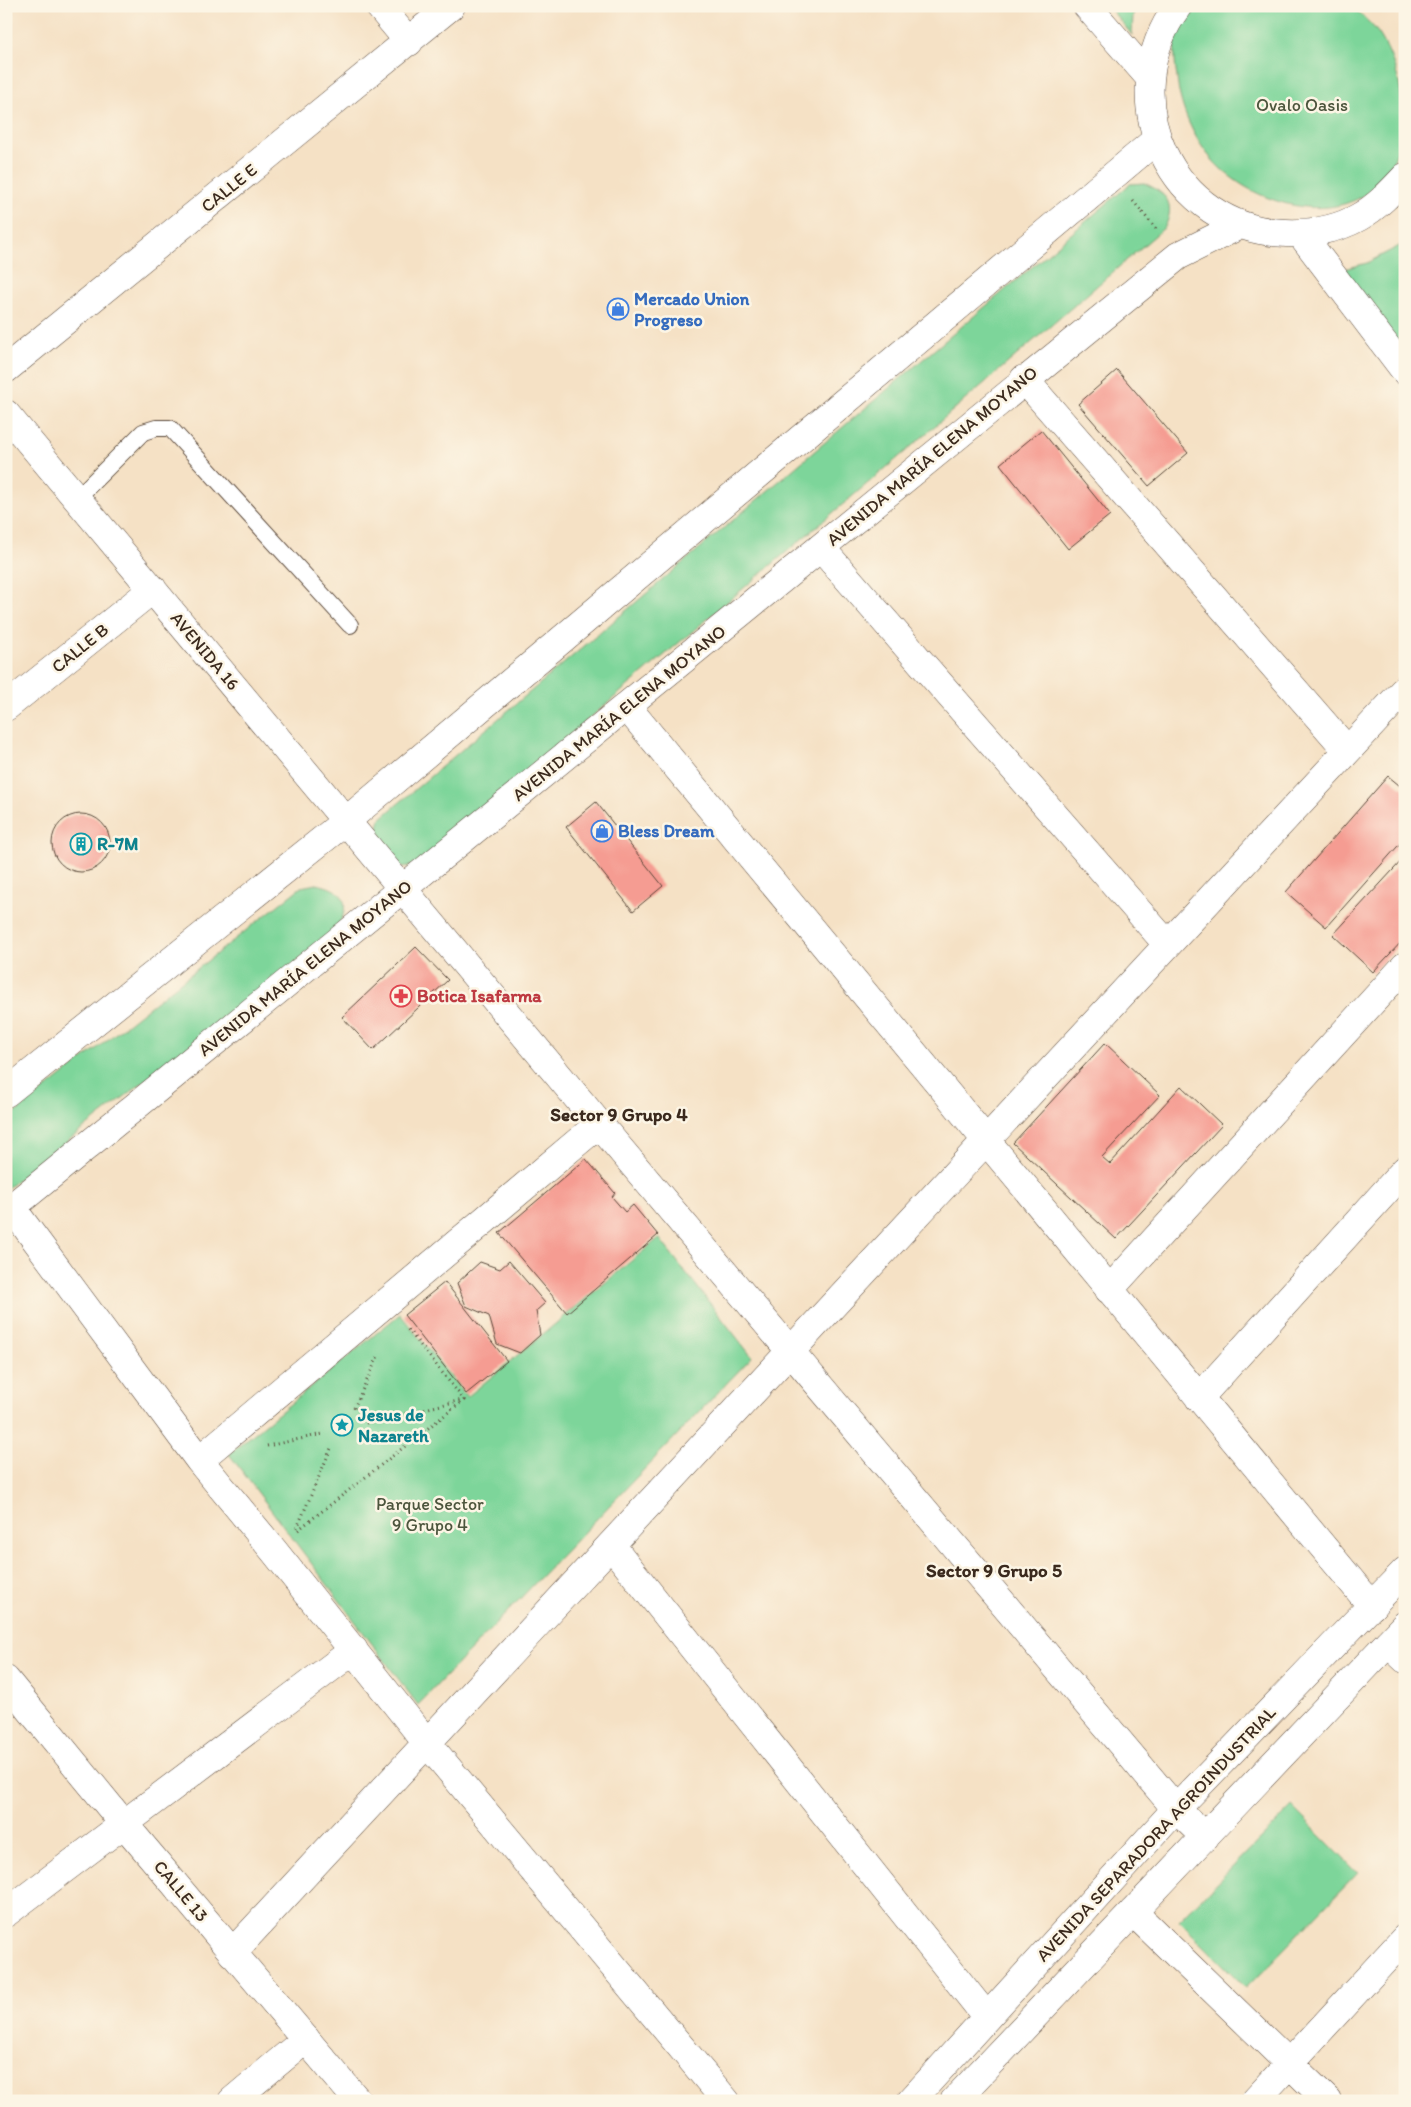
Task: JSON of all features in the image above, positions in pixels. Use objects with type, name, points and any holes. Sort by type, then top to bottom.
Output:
[{"type":"street","points":[[379,6],[409,42]]},
{"type":"street","name":"CALLE E","points":[[6,369],[451,6]]},
{"type":"street","points":[[1087,6],[1150,78]]},
{"type":"street","points":[[1178,6],[1168,20],[1156,48],[1150,78],[1150,109],[1157,139],[1170,167],[1189,191],[1213,211],[1240,225],[1270,233],[1301,234],[1331,228],[1359,217],[1384,198],[1405,177]]},
{"type":"street","points":[[6,1093],[346,821],[1157,139]]},
{"type":"street","name":"AVENIDA MARÍA ELENA MOYANO","points":[[9,1210],[627,707],[1024,379],[1178,256],[1240,225]]},
{"type":"street","points":[[1301,234],[1405,371]]},
{"type":"street","points":[[1024,379],[1347,750]]},
{"type":"street","name":"AVENIDA 16","points":[[6,414],[599,1124],[1176,1809],[1205,1836]]},
{"type":"street","points":[[821,548],[1167,944]]},
{"type":"street","name":"CALLE B","points":[[6,707],[153,589]]},
{"type":"street","points":[[232,1952],[1405,689]]},
{"type":"street","points":[[627,707],[1372,1606]]},
{"type":"street","points":[[1110,1290],[1405,966]]},
{"type":"street","points":[[199,1460],[599,1124]]},
{"type":"street","points":[[1199,1398],[1405,1170]]},
{"type":"street","points":[[9,1210],[199,1460],[427,1742],[726,2101]]},
{"type":"street","points":[[610,1545],[986,2016]]},
{"type":"street","name":"AVENIDA SEPARADORA AGROINDUSTRIAL","points":[[911,2101],[986,2016],[1176,1809],[1405,1571]]},
{"type":"street","name":"AVENIDA SEPARADORA AGROINDUSTRIAL","points":[[954,2101],[1205,1836],[1399,1642]]},
{"type":"street","points":[[6,1913],[354,1650]]},
{"type":"street","name":"CALLE 13","points":[[6,1680],[124,1824],[358,2101]]},
{"type":"street","points":[[1133,1912],[1328,2101]]},
{"type":"street","points":[[1255,2101],[1405,1938]]},
{"type":"street","points":[[232,2101],[306,2039]]},
{"type":"lane","points":[[77,498],[143,432],[156,428],[170,428],[350,625]]},
{"type":"path","points":[[1113,177],[1178,256]]},
{"type":"path","points":[[404,1326],[464,1400]]},
{"type":"path","points":[[354,1408],[382,1348]]},
{"type":"path","points":[[366,1423],[464,1400]]},
{"type":"path","points":[[295,1533],[464,1400]]},
{"type":"path","points":[[295,1533],[332,1446]]},
{"type":"path","points":[[290,1526],[295,1533]]},
{"type":"green space","points":[[1108,6],[1136,6],[1133,15],[1132,35]]},
{"type":"green space","name":"Ovalo Oasis","points":[[1192,6],[1351,6],[1368,21],[1385,44],[1395,67],[1401,91],[1403,116],[1394,161],[1378,185],[1356,200],[1330,207],[1301,207],[1273,200],[1245,187],[1220,168],[1211,159],[1197,138],[1186,114],[1179,90],[1175,61],[1176,38],[1180,26]]},
{"type":"green space","points":[[1144,183],[1158,191],[1167,200],[1169,211],[1165,227],[906,451],[416,865],[402,867],[384,852],[377,836],[380,819],[1130,184]]},
{"type":"green space","points":[[1405,243],[1405,361],[1333,272],[1367,263]]},
{"type":"green space","points":[[316,884],[336,891],[344,901],[343,916],[333,934],[6,1189],[6,1120],[301,887]]},
{"type":"green space","name":"Parque Sector 9 Grupo 4","points":[[659,1238],[752,1357],[418,1705],[229,1454],[400,1314],[467,1397]]},
{"type":"green space","points":[[1292,1807],[1358,1873],[1246,1988],[1179,1921]]},
{"type":"building","points":[[1117,370],[1188,453],[1149,486],[1078,404]]},
{"type":"building","points":[[1041,430],[1110,515],[1068,549],[1000,464]]},
{"type":"building","points":[[1388,776],[1405,790],[1405,838],[1326,927],[1286,892]]},
{"type":"building","points":[[596,802],[663,886],[633,911],[566,827]]},
{"type":"building","name":"R-7M","points":[[81,814],[92,816],[105,827],[110,843],[108,854],[97,867],[81,872],[70,870],[57,859],[52,843],[54,832],[65,819]]},
{"type":"building","points":[[1405,857],[1405,938],[1373,972],[1333,935]]},
{"type":"building","points":[[416,947],[448,980],[373,1050],[342,1017]]},
{"type":"building","points":[[1105,1043],[1160,1095],[1102,1157],[1110,1164],[1181,1086],[1222,1125],[1116,1239],[1013,1143]]},
{"type":"building","points":[[586,1159],[615,1193],[612,1197],[625,1212],[633,1205],[658,1235],[567,1313],[499,1233]]},
{"type":"building","points":[[509,1261],[545,1303],[536,1311],[540,1335],[520,1353],[497,1344],[489,1316],[466,1306],[457,1283],[480,1262],[500,1269]]},
{"type":"building","points":[[445,1282],[507,1361],[466,1394],[404,1315]]},
{"type":"place","name":"Mercado Union Progreso","points":[[618,309]]},
{"type":"place","name":"Bless Dream","points":[[602,831]]},
{"type":"place","name":"R-7M","points":[[81,844]]},
{"type":"place","name":"Botica Isafarma","points":[[401,996]]},
{"type":"place","name":"Jesus de Nazareth","points":[[342,1425]]},
{"type":"district","name":"Sector 9 Grupo 4","points":[[619,1114]]},
{"type":"district","name":"Sector 9 Grupo 5","points":[[994,1570]]}]
